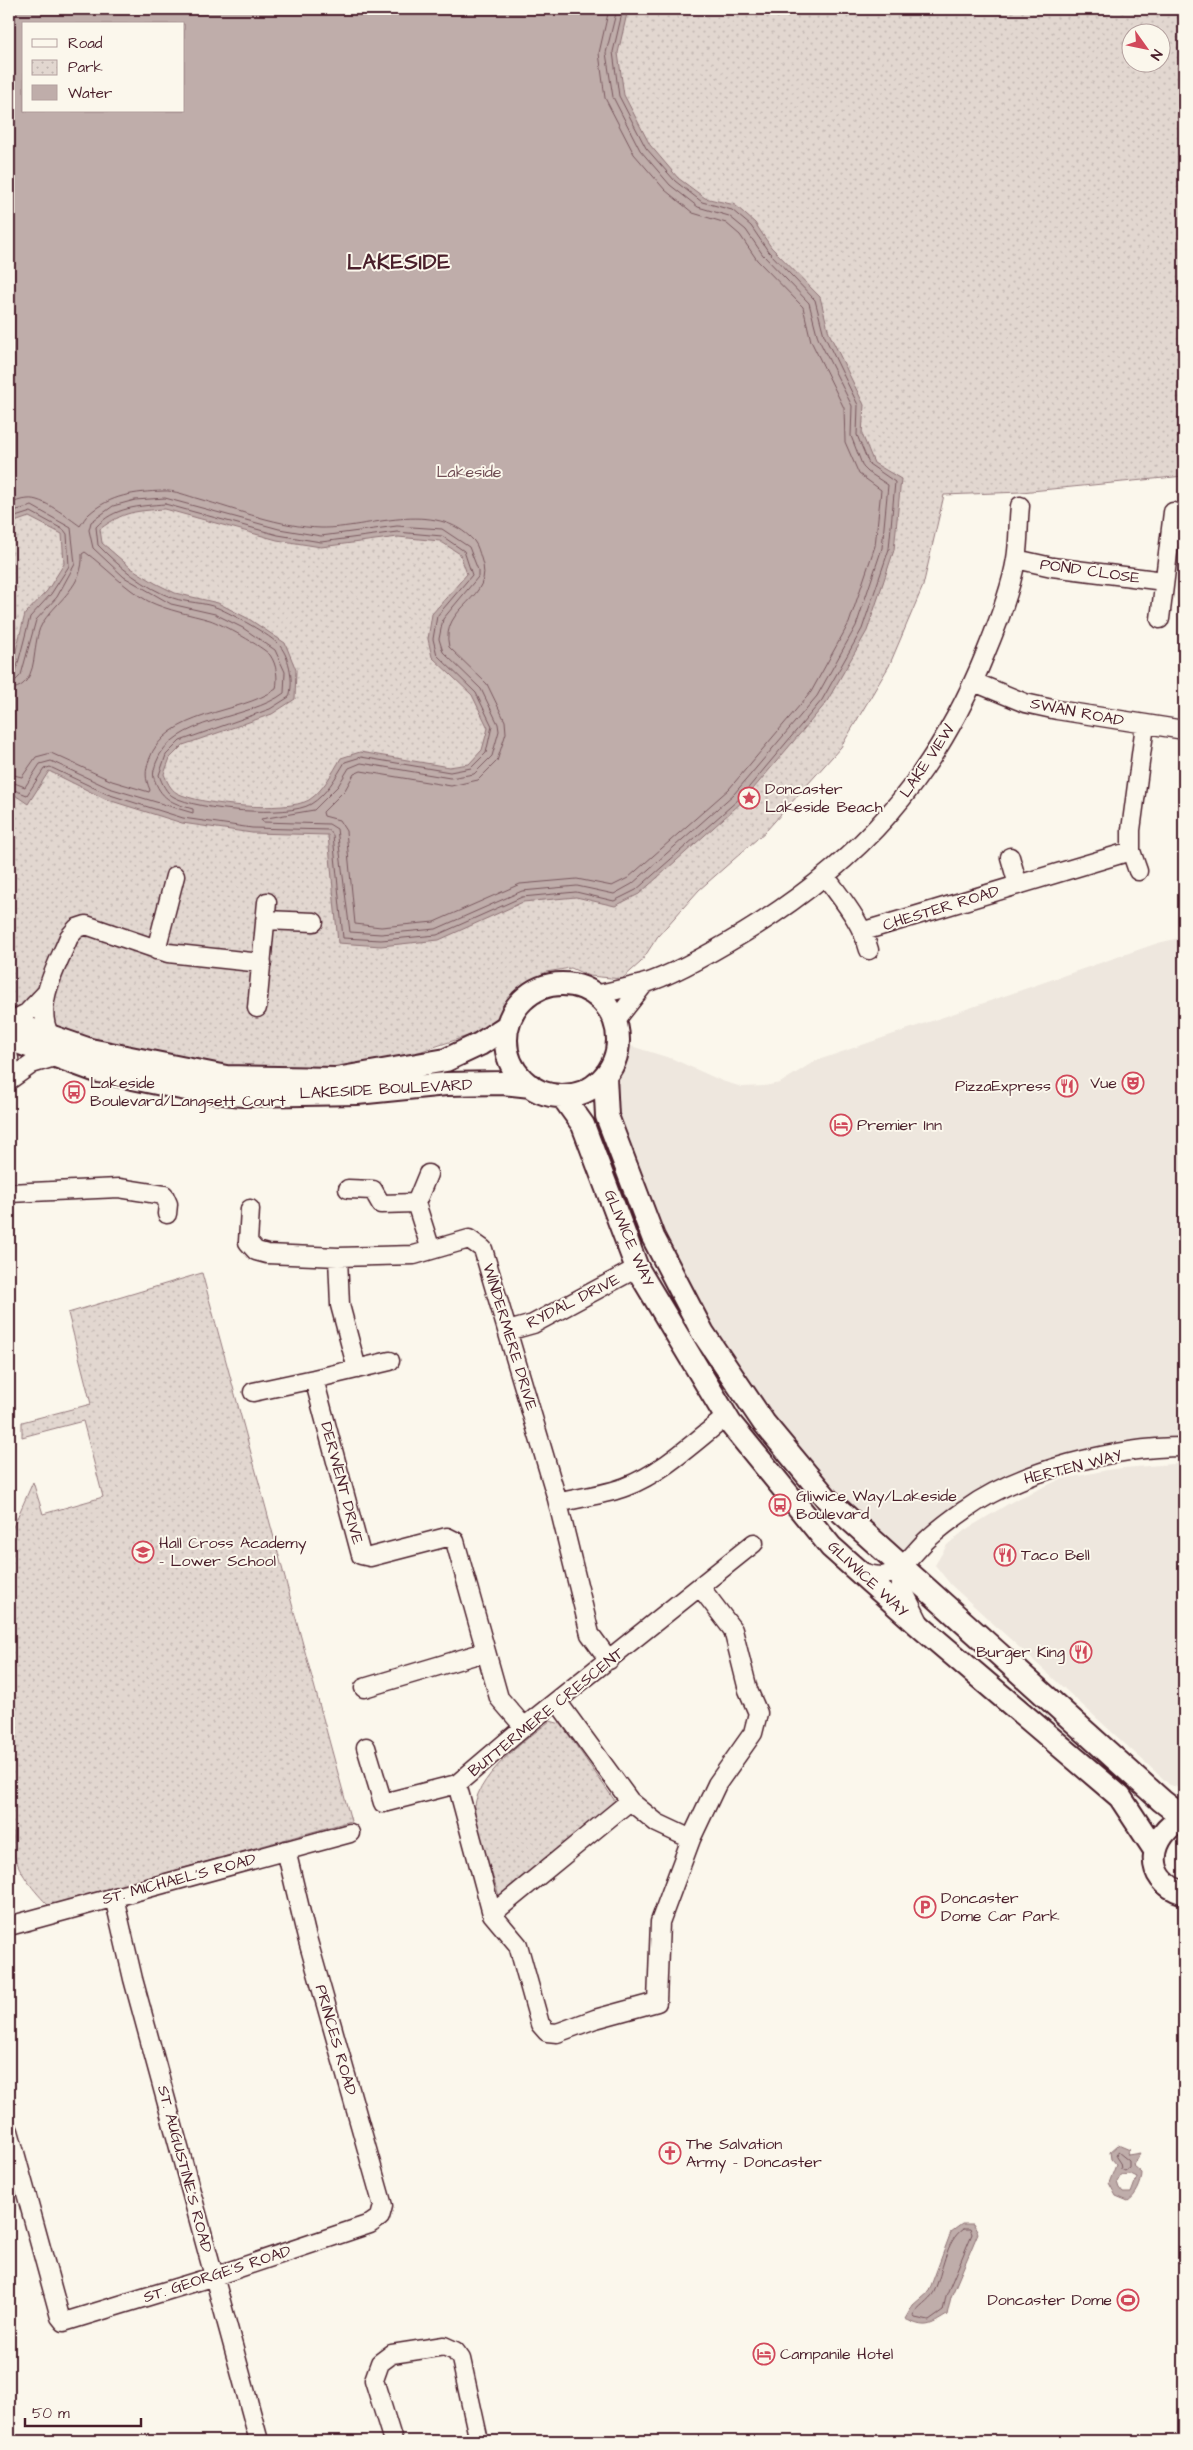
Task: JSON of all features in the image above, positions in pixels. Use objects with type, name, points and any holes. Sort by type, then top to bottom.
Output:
[{"type":"street","name":"LAKE VIEW","points":[[595,995],[645,983],[717,950],[781,910],[826,877],[880,826],[912,786],[952,726],[974,682],[998,623],[1016,559],[1020,506]]},
{"type":"street","points":[[1160,620],[1173,512]]},
{"type":"street","name":"POND CLOSE","points":[[1016,559],[1052,566],[1164,581]]},
{"type":"street","name":"SWAN ROAD","points":[[974,682],[1025,702],[1057,710],[1184,730]]},
{"type":"street","points":[[1138,871],[1131,850],[1131,830],[1145,725]]},
{"type":"street","name":"CHESTER ROAD","points":[[864,931],[1131,850]]},
{"type":"street","name":"CHESTER ROAD","points":[[1010,857],[1018,885]]},
{"type":"street","points":[[156,950],[178,869]]},
{"type":"street","name":"CHESTER ROAD","points":[[826,877],[864,931],[869,950]]},
{"type":"street","points":[[257,1008],[267,902]]},
{"type":"street","points":[[265,920],[314,922]]},
{"type":"street","points":[[10,1082],[53,1046],[43,1020],[48,990],[69,937],[77,928],[86,925],[168,954],[262,962]]},
{"type":"street","name":"LAKE VIEW","points":[[616,1020],[645,983]]},
{"type":"street","points":[[551,984],[573,984],[595,995],[606,1004],[616,1020],[618,1042],[615,1059],[605,1077],[590,1089],[563,1097],[543,1094],[522,1082],[512,1068],[505,1050],[506,1027],[514,1009],[532,991],[551,984]]},
{"type":"street","points":[[9,1022],[30,1011],[48,990]]},
{"type":"street","name":"LAKESIDE BOULEVARD","points":[[9,1022],[94,1070],[186,1089],[242,1095],[357,1093],[446,1084],[502,1083],[531,1086]]},
{"type":"street","name":"LAKESIDE BOULEVARD","points":[[9,1039],[99,1052],[226,1077],[336,1079],[446,1060],[480,1044],[506,1027]]},
{"type":"street","points":[[9,1058],[10,1082]]},
{"type":"street","name":"GLIWICE WAY","points":[[605,1077],[607,1116],[653,1237],[703,1334],[764,1423],[828,1500],[1184,1818]]},
{"type":"street","name":"GLIWICE WAY","points":[[563,1097],[583,1125],[638,1268],[726,1417],[831,1547],[923,1629],[1120,1797],[1155,1850]]},
{"type":"street","points":[[428,1174],[416,1203],[430,1250]]},
{"type":"street","points":[[9,1194],[119,1188],[164,1195],[168,1204],[167,1214]]},
{"type":"street","points":[[348,1189],[374,1190],[381,1204],[416,1203]]},
{"type":"street","name":"WINDERMERE DRIVE","points":[[250,1209],[248,1242],[256,1251],[266,1254],[338,1257],[414,1255],[469,1239],[483,1249],[558,1502],[590,1634],[609,1660]]},
{"type":"street","points":[[338,1257],[340,1305],[358,1369]]},
{"type":"street","name":"RYDAL DRIVE","points":[[508,1331],[534,1324],[638,1268]]},
{"type":"street","points":[[253,1392],[390,1361]]},
{"type":"street","name":"DERWENT DRIVE","points":[[314,1379],[361,1555],[370,1557],[447,1537],[456,1541],[499,1698],[524,1727]]},
{"type":"street","points":[[558,1502],[625,1487],[667,1464],[726,1417]]},
{"type":"street","name":"HERTEN WAY","points":[[856,1569],[872,1575],[886,1575],[900,1566],[928,1539],[965,1510],[995,1490],[1038,1473],[1097,1458],[1165,1447],[1184,1447]]},
{"type":"street","name":"BUTTERMERE CRESCENT","points":[[701,1588],[733,1630],[748,1690],[758,1713],[753,1732],[718,1784],[691,1840],[660,1922],[657,2002],[595,2019],[557,2033],[547,2032],[540,2024],[518,1945],[492,1914],[457,1784],[524,1727],[701,1588],[754,1543]]},
{"type":"street","points":[[900,1566],[901,1586],[923,1629]]},
{"type":"street","points":[[364,1688],[486,1652]]},
{"type":"street","points":[[557,1701],[630,1801],[658,1824],[691,1840]]},
{"type":"street","points":[[366,1747],[382,1803],[457,1784]]},
{"type":"street","points":[[492,1914],[630,1801]]},
{"type":"street","points":[[1184,1818],[1172,1824],[1166,1830],[1160,1837],[1155,1850],[1158,1872],[1166,1884],[1184,1894]]},
{"type":"street","name":"ST. MICHAEL'S ROAD","points":[[9,1926],[350,1833]]},
{"type":"street","name":"PRINCES ROAD","points":[[286,1850],[306,1934],[383,2206],[380,2216],[370,2224]]},
{"type":"street","name":"ST. AUGUSTINE'S ROAD","points":[[114,1897],[133,1979],[259,2441]]},
{"type":"street","name":"ST. GEORGE'S ROAD","points":[[9,2131],[60,2317],[64,2322],[215,2276],[370,2224]]},
{"type":"street","points":[[393,2441],[374,2380],[380,2363],[392,2354],[444,2346],[456,2351],[461,2359],[479,2441]]},
{"type":"shaded area","points":[[1184,937],[1184,1447],[1026,1478],[900,1566],[764,1423],[653,1237],[605,1077],[618,1042],[673,1059],[722,1081],[742,1087],[764,1086],[780,1083],[815,1061],[1158,943]]},
{"type":"shaded area","points":[[1184,1463],[1184,1789],[1170,1785],[951,1585],[935,1565],[947,1545],[965,1530],[1013,1501],[1059,1480],[1112,1469]]},
{"type":"green space","name":"Lakeside","points":[[9,9],[1184,9],[1184,476],[1021,492],[944,495],[923,586],[889,666],[841,747],[766,831],[699,890],[658,936],[641,962],[622,979],[589,976],[571,968],[546,972],[522,987],[492,1028],[336,1079],[226,1077],[9,1022]]},
{"type":"green space","name":"Hall Cross Academy - Lower School","points":[[202,1273],[351,1821],[49,1906],[32,1887],[18,1865],[13,1849],[13,1835],[9,1826],[9,1558],[13,1555],[9,1536],[33,1482],[43,1514],[103,1497],[83,1421],[22,1437],[22,1422],[91,1404],[68,1313]]},
{"type":"green space","points":[[550,1721],[561,1724],[615,1801],[612,1807],[500,1899],[479,1835],[475,1814],[476,1801],[481,1787],[502,1761]]},
{"type":"water","name":"Lakeside","points":[[9,9],[628,9],[618,53],[624,95],[650,145],[678,178],[705,198],[735,205],[755,223],[771,247],[820,297],[829,333],[864,405],[862,434],[874,463],[901,479],[894,550],[867,631],[826,703],[742,802],[639,894],[615,906],[576,897],[523,902],[439,940],[381,946],[338,943],[328,835],[252,833],[182,823],[105,799],[49,771],[28,804],[9,791],[9,679],[25,614],[47,591],[64,564],[62,534],[29,517],[9,524]],"holes":[[[165,509],[277,540],[321,547],[398,537],[440,541],[460,554],[467,574],[432,614],[428,639],[432,657],[472,695],[488,728],[482,750],[469,764],[449,767],[360,752],[341,758],[323,786],[309,800],[298,804],[282,806],[243,806],[204,801],[177,793],[169,785],[164,774],[170,758],[183,745],[272,714],[295,699],[296,670],[285,643],[249,619],[218,603],[175,593],[155,583],[131,568],[102,543],[100,529],[123,515],[138,511]]]},
{"type":"water","points":[[1118,2145],[1130,2150],[1127,2152],[1128,2155],[1140,2153],[1133,2165],[1142,2173],[1141,2181],[1136,2193],[1128,2201],[1116,2196],[1109,2183],[1116,2165],[1111,2159],[1110,2152]],"holes":[[[1131,2174],[1137,2177],[1131,2193],[1123,2193],[1117,2182],[1121,2175]]]},
{"type":"water","points":[[962,2224],[973,2224],[978,2233],[951,2297],[947,2315],[927,2325],[905,2319],[913,2305],[929,2291],[951,2232]]},
{"type":"place","name":"Doncaster Lakeside Beach","points":[[749,798]]},
{"type":"place","name":"Vue","points":[[1133,1083]]},
{"type":"place","name":"PizzaExpress","points":[[1067,1086]]},
{"type":"place","name":"Lakeside Boulevard/Langsett Court","points":[[74,1092]]},
{"type":"place","name":"Premier Inn","points":[[841,1125]]},
{"type":"place","name":"Gliwice Way/Lakeside Boulevard","points":[[780,1505]]},
{"type":"place","name":"Hall Cross Academy - Lower School","points":[[143,1552]]},
{"type":"place","name":"Taco Bell","points":[[1005,1555]]},
{"type":"place","name":"Burger King","points":[[1081,1652]]},
{"type":"place","name":"Doncaster Dome Car Park","points":[[925,1907]]},
{"type":"place","name":"The Salvation Army - Doncaster","points":[[670,2153]]},
{"type":"place","name":"Doncaster Dome","points":[[1128,2300]]},
{"type":"place","name":"Campanile Hotel","points":[[764,2354]]},
{"type":"district","name":"LAKESIDE","points":[[399,262]]}]
